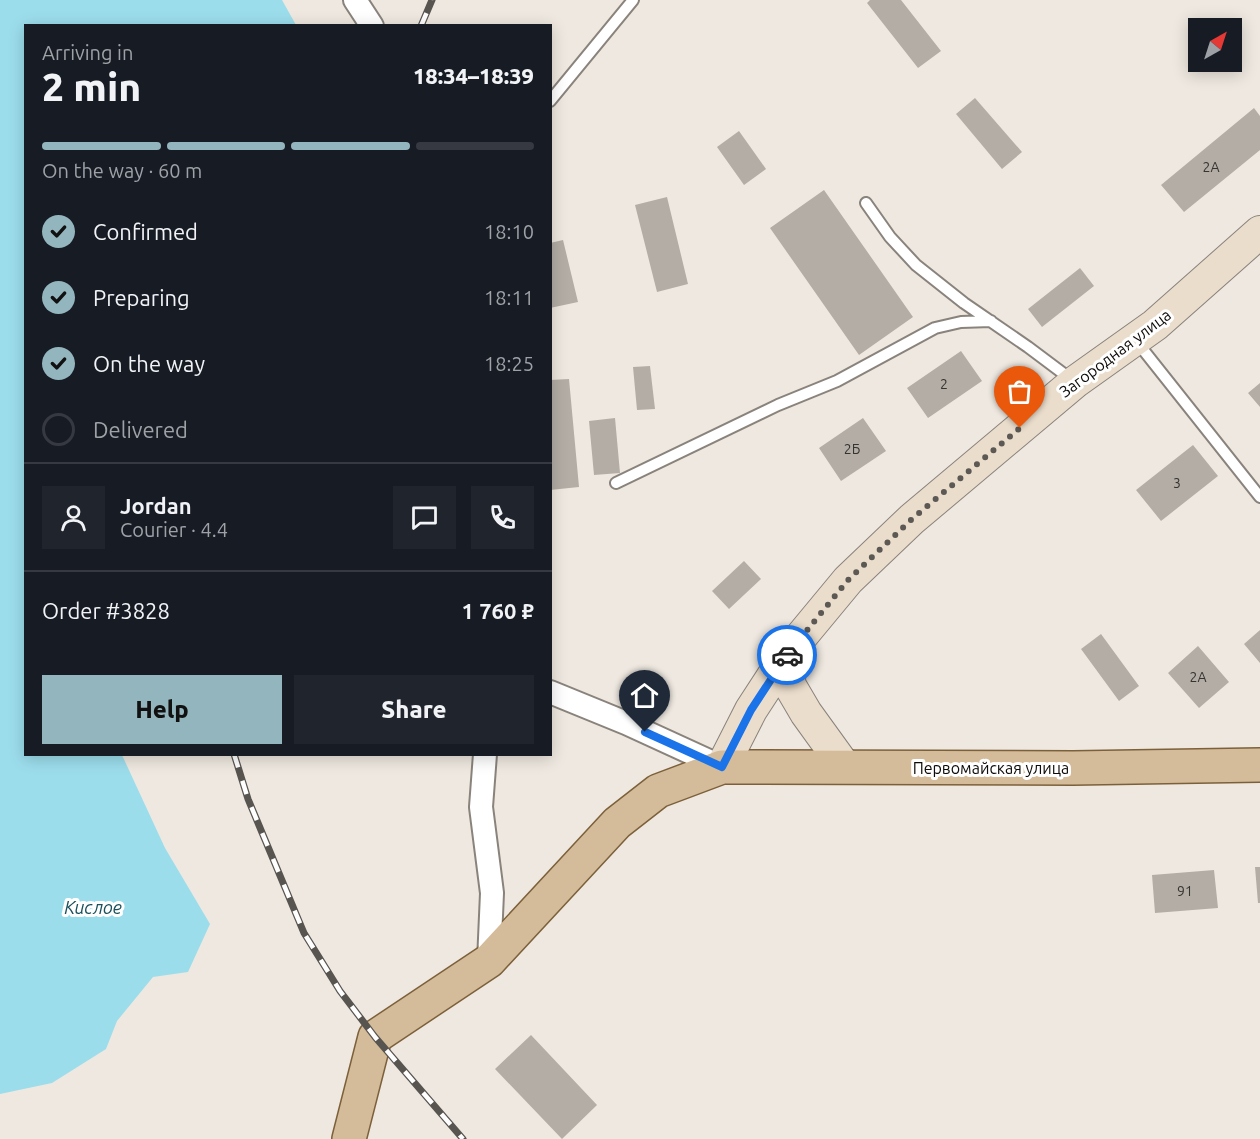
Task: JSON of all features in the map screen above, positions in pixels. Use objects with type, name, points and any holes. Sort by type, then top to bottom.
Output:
[{"type":"main road","name":"Первомайская улица","points":[[722,767],[1073,768],[1260,765]]},
{"type":"main road","points":[[349,1139],[375,1037],[489,962],[617,823],[658,791],[722,767]]},
{"type":"street","points":[[355,0],[371,24]]},
{"type":"street","name":"Загородная улица","points":[[722,767],[751,710],[790,650],[848,580],[912,519],[1075,382],[1155,325],[1260,232]]},
{"type":"street","points":[[790,650],[789,684],[806,713],[845,767]]},
{"type":"street","points":[[552,693],[626,723],[722,767]]},
{"type":"street","points":[[485,756],[481,807],[492,893],[489,962]]},
{"type":"lane","points":[[552,99],[633,0]]},
{"type":"lane","points":[[866,203],[890,237],[916,265],[1075,382]]},
{"type":"lane","points":[[616,483],[778,405],[837,381],[935,328],[961,322],[991,321]]},
{"type":"lane","points":[[1135,339],[1260,497]]},
{"type":"water","name":"Кислое","points":[[0,0],[282,0],[295,24],[24,24],[24,756],[122,756],[165,848],[210,924],[188,972],[153,977],[117,1021],[106,1049],[52,1083],[0,1094]]},
{"type":"building","points":[[870,0],[901,0],[941,51],[918,68],[867,3]]},
{"type":"building","points":[[975,98],[1022,152],[1002,169],[956,114]]},
{"type":"building","points":[[1254,108],[1260,116],[1260,150],[1184,212],[1161,185]]},
{"type":"building","points":[[739,131],[766,169],[744,185],[717,147]]},
{"type":"building","points":[[824,190],[913,317],[859,355],[770,228]]},
{"type":"building","points":[[667,197],[688,284],[657,292],[635,205]]},
{"type":"building","points":[[563,240],[578,302],[552,308],[552,243]]},
{"type":"building","points":[[1080,268],[1094,286],[1042,327],[1028,309]]},
{"type":"building","points":[[961,351],[982,381],[928,418],[907,388]]},
{"type":"building","points":[[650,366],[655,409],[637,410],[633,367]]},
{"type":"building","points":[[569,379],[579,487],[552,490],[552,380]]},
{"type":"building","points":[[1260,383],[1260,407],[1248,393]]},
{"type":"building","points":[[615,418],[620,473],[594,475],[589,421]]},
{"type":"building","points":[[863,418],[886,451],[841,481],[819,448]]},
{"type":"building","points":[[1193,445],[1218,476],[1161,521],[1136,490]]},
{"type":"building","points":[[744,561],[761,579],[729,609],[712,591]]},
{"type":"building","points":[[1260,630],[1260,663],[1244,644]]},
{"type":"building","points":[[1101,634],[1139,686],[1119,701],[1081,649]]},
{"type":"building","points":[[1198,646],[1229,682],[1199,708],[1168,673]]},
{"type":"building","points":[[1255,867],[1260,867],[1260,903],[1258,903]]},
{"type":"building","points":[[1214,870],[1218,908],[1155,913],[1152,875]]},
{"type":"building","points":[[531,1035],[597,1105],[562,1139],[495,1069]]},
{"type":"railway","points":[[422,24],[432,0]]},
{"type":"railway","points":[[235,756],[248,799],[304,933],[340,991],[375,1037],[463,1139]]},
{"type":"way so far","points":[[787,655],[848,580],[912,519],[1020,428]]},
{"type":"route","points":[[645,732],[722,767],[751,710],[787,655]]}]
